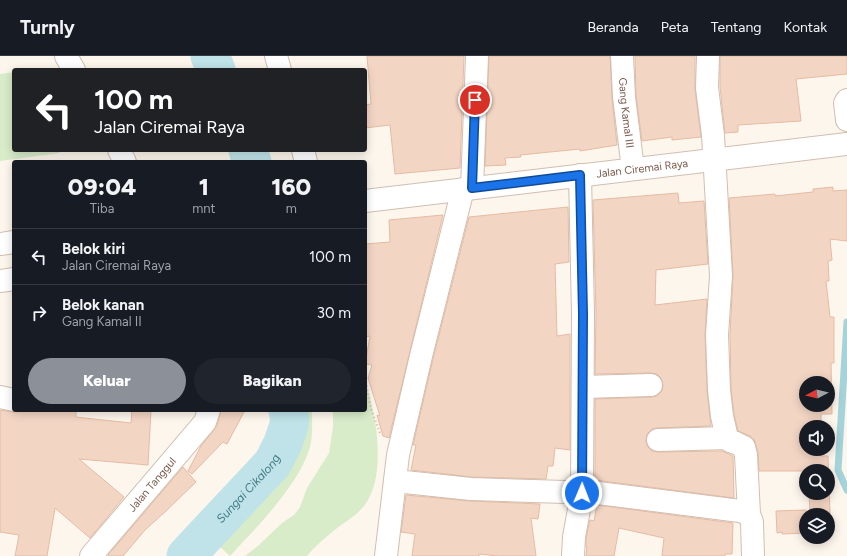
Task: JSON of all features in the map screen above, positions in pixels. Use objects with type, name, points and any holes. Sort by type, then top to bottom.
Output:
[{"type":"street","points":[[66,56],[73,68]]},
{"type":"street","points":[[276,56],[279,68]]},
{"type":"street","points":[[386,556],[398,455],[421,356],[468,189],[477,56]]},
{"type":"street","name":"Gang Kamal III","points":[[622,56],[624,97],[632,169]]},
{"type":"street","points":[[708,56],[707,88],[713,136],[713,160],[721,276],[717,335],[719,390],[722,416],[727,438],[730,442],[744,447],[746,455],[749,514],[752,522],[753,556]]},
{"type":"street","points":[[847,100],[845,103],[847,120]]},
{"type":"street","name":"Jalan Ciremai Raya","points":[[367,201],[847,144]]},
{"type":"street","points":[[573,556],[574,537],[582,493],[583,387],[580,175]]},
{"type":"street","points":[[0,244],[12,242]]},
{"type":"street","points":[[0,281],[12,279]]},
{"type":"street","points":[[583,387],[651,385]]},
{"type":"street","points":[[0,397],[12,400]]},
{"type":"street","name":"Jalan Tanggul","points":[[91,556],[205,422],[208,412]]},
{"type":"street","points":[[658,440],[727,438]]},
{"type":"street","points":[[395,481],[472,489],[582,493],[598,492],[740,511],[749,514]]},
{"type":"path","points":[[367,388],[371,408],[382,437],[398,455]]},
{"type":"green space","points":[[12,72],[12,152],[60,153],[0,161],[0,74]]},
{"type":"green space","points":[[367,389],[376,428],[378,463],[376,479],[371,494],[364,506],[354,516],[325,538],[307,556],[245,556],[282,523],[294,515],[300,507],[307,488],[329,453],[333,427],[333,412],[367,412]]},
{"type":"green space","points":[[305,412],[312,412],[311,442],[305,461],[297,476],[276,505],[230,556],[217,544],[278,476],[297,451],[303,436],[306,416]]},
{"type":"building","points":[[367,56],[464,56],[460,168],[395,174],[390,125],[367,128],[367,105],[371,104]]},
{"type":"building","points":[[489,56],[610,56],[612,98],[617,145],[580,151],[580,149],[520,155],[521,157],[505,158],[506,165],[485,166]]},
{"type":"building","points":[[635,56],[695,56],[695,89],[701,137],[672,140],[672,137],[642,141],[636,96]]},
{"type":"building","points":[[720,56],[847,56],[847,74],[796,79],[801,121],[738,125],[738,132],[725,133],[720,87]]},
{"type":"building","points":[[833,187],[833,191],[847,190],[847,241],[830,239],[832,260],[828,261],[829,281],[826,281],[830,317],[834,317],[834,363],[831,363],[831,376],[799,376],[799,412],[832,412],[832,414],[821,414],[821,420],[799,420],[799,456],[828,456],[828,464],[799,464],[799,471],[759,471],[758,452],[754,439],[738,431],[731,389],[730,335],[733,275],[729,198],[775,194],[775,196],[813,192],[813,189]]},
{"type":"building","points":[[678,193],[679,203],[704,201],[708,264],[656,270],[655,305],[707,299],[705,335],[707,391],[711,426],[652,429],[647,434],[646,441],[647,446],[652,451],[722,451],[733,456],[734,498],[595,480],[595,399],[657,396],[662,391],[663,385],[661,378],[657,374],[651,373],[595,374],[596,314],[593,200]]},
{"type":"building","points":[[568,207],[569,262],[555,264],[557,336],[570,334],[570,450],[555,448],[553,466],[548,466],[546,479],[472,477],[411,470],[416,445],[413,445],[469,217]]},
{"type":"building","points":[[443,215],[389,438],[383,436],[377,415],[380,416],[368,378],[372,365],[367,364],[367,353],[370,336],[367,337],[367,244],[390,242],[389,220]]},
{"type":"building","points":[[0,410],[12,412],[76,412],[76,417],[131,423],[132,412],[151,412],[148,465],[79,459],[124,497],[90,538],[55,508],[47,556],[15,556],[19,535],[0,532]]},
{"type":"building","points":[[220,412],[244,412],[227,444],[223,442],[192,474],[188,471],[201,446],[217,426]]},
{"type":"building","points":[[183,467],[196,482],[145,530],[123,556],[108,555]]},
{"type":"building","points":[[406,495],[470,501],[540,504],[538,519],[531,518],[536,556],[498,556],[479,554],[479,556],[412,556],[415,534],[401,532]]},
{"type":"building","points":[[809,500],[830,500],[830,508],[810,508]]},
{"type":"building","points":[[597,505],[733,523],[732,554],[725,554],[725,556],[662,556],[664,538],[619,528],[614,556],[586,556],[586,538],[590,520],[594,521]]},
{"type":"building","points":[[799,510],[799,533],[777,533],[776,511]]},
{"type":"waterway","name":"Sungai Cikalong","points":[[210,56],[215,68]]},
{"type":"waterway","name":"Sungai Cikalong","points":[[249,152],[251,160]]},
{"type":"waterway","points":[[847,322],[838,470],[847,490]]},
{"type":"waterway","name":"Sungai Cikalong","points":[[186,556],[273,463],[283,443],[290,422],[288,412]]},
{"type":"route","points":[[475,100],[472,188],[580,175],[583,314],[582,493]]}]
